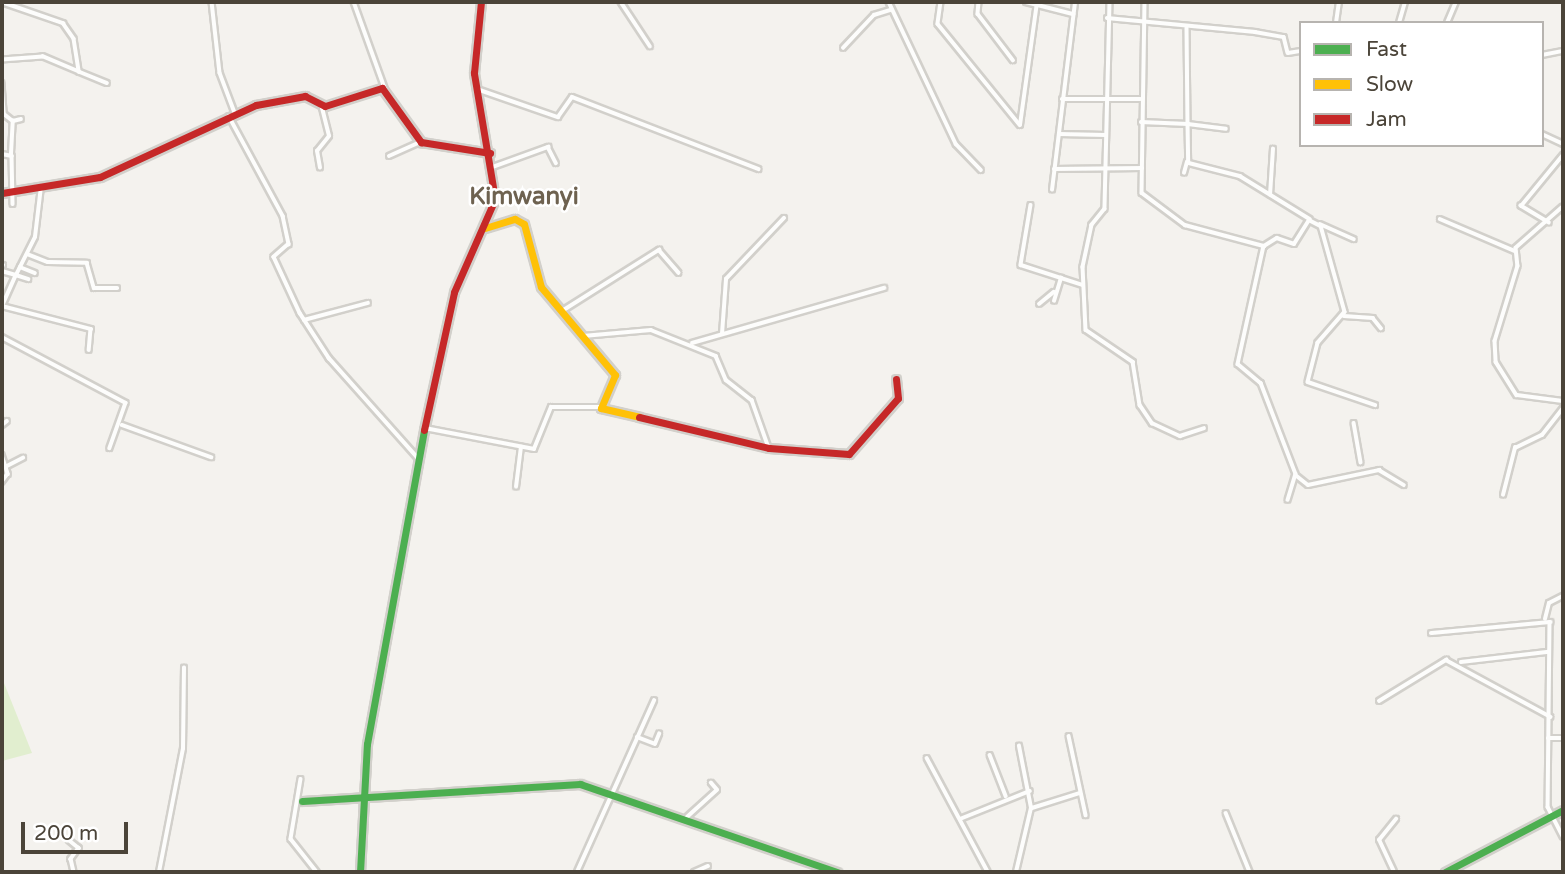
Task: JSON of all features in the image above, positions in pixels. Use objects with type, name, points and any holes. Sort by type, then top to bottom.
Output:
[{"type":"street","points":[[2,2],[63,23],[74,38],[79,72]]},
{"type":"street","points":[[212,2],[219,70],[232,114],[283,216],[289,244],[274,257],[304,320],[329,358],[419,459]]},
{"type":"street","points":[[354,2],[385,88],[421,142]]},
{"type":"street","points":[[360,872],[361,797],[425,428],[451,303],[495,199],[493,167],[475,88],[481,2]]},
{"type":"street","points":[[621,2],[650,46]]},
{"type":"street","points":[[889,2],[890,10],[956,144],[981,170]]},
{"type":"street","points":[[942,2],[938,23],[1020,125],[1037,4]]},
{"type":"street","points":[[979,2],[978,14],[1013,60]]},
{"type":"street","points":[[1026,2],[1073,13]]},
{"type":"street","points":[[1052,190],[1075,2]]},
{"type":"street","points":[[1110,2],[1107,18],[1105,100],[1105,209],[1091,229],[1083,285],[1087,333],[1133,362],[1140,405],[1152,423],[1180,436],[1205,428]]},
{"type":"street","points":[[1145,2],[1140,99],[1142,192],[1178,221],[1264,246]]},
{"type":"street","points":[[1336,21],[1339,2]]},
{"type":"street","points":[[1400,21],[1405,2]]},
{"type":"street","points":[[1448,21],[1455,2]]},
{"type":"street","points":[[842,48],[861,36],[874,15],[890,10]]},
{"type":"street","points":[[1107,18],[1284,37],[1288,53],[1299,51]]},
{"type":"street","points":[[1184,173],[1188,124],[1187,28]]},
{"type":"street","points":[[1544,55],[1563,51]]},
{"type":"street","points":[[2,60],[43,57],[107,83]]},
{"type":"street","points":[[2,83],[4,114],[13,121]]},
{"type":"street","points":[[2,192],[107,174],[232,114],[302,96],[321,105],[385,88]]},
{"type":"street","points":[[475,88],[561,117],[572,97],[759,169]]},
{"type":"street","points":[[1062,99],[1140,99]]},
{"type":"street","points":[[320,168],[317,151],[330,136],[321,105]]},
{"type":"street","points":[[13,121],[21,119]]},
{"type":"street","points":[[13,121],[13,204]]},
{"type":"street","points":[[1141,122],[1226,129]]},
{"type":"street","points":[[1059,134],[1106,135]]},
{"type":"street","points":[[1544,135],[1563,144]]},
{"type":"street","points":[[389,156],[421,142],[490,153]]},
{"type":"street","points":[[493,167],[548,147],[556,163]]},
{"type":"street","points":[[1270,195],[1273,149]]},
{"type":"street","points":[[2,154],[11,154]]},
{"type":"street","points":[[1549,223],[1521,206],[1563,155]]},
{"type":"street","points":[[1187,161],[1240,176],[1270,195],[1354,239]]},
{"type":"street","points":[[1054,169],[1142,168]]},
{"type":"street","points":[[40,185],[41,217],[2,306],[91,329],[89,349]]},
{"type":"street","points":[[1031,205],[1021,265],[1083,285]]},
{"type":"street","points":[[1515,251],[1549,223],[1563,207]]},
{"type":"street","points":[[722,334],[726,279],[783,218]]},
{"type":"street","points":[[1440,219],[1515,251]]},
{"type":"street","points":[[1344,316],[1321,226],[1308,220],[1294,244],[1277,238],[1264,246],[1238,364],[1261,383],[1296,474],[1308,485],[1379,470],[1404,485]]},
{"type":"street","points":[[485,228],[523,222],[536,277],[560,312],[615,374],[599,407]]},
{"type":"street","points":[[560,312],[659,250],[679,273]]},
{"type":"street","points":[[1515,251],[1518,266],[1495,341],[1496,362],[1517,395],[1563,401]]},
{"type":"street","points":[[27,254],[48,262],[88,262],[94,288],[117,288]]},
{"type":"street","points":[[20,267],[35,273]]},
{"type":"street","points":[[2,268],[28,279]]},
{"type":"street","points":[[1054,301],[1055,290],[1061,278]]},
{"type":"street","points":[[690,344],[884,288]]},
{"type":"street","points":[[1039,304],[1055,290]]},
{"type":"street","points":[[304,320],[368,303]]},
{"type":"street","points":[[1344,316],[1373,318],[1381,328]]},
{"type":"street","points":[[1344,316],[1318,343],[1308,382],[1375,405]]},
{"type":"street","points":[[582,336],[652,330],[718,358],[726,380],[752,400],[769,448]]},
{"type":"street","points":[[2,337],[127,403],[122,425],[110,448]]},
{"type":"street","points":[[425,428],[521,447],[540,446],[551,407],[599,407],[769,448],[852,453],[898,398],[896,379]]},
{"type":"street","points":[[1503,495],[1515,448],[1542,435],[1563,408]]},
{"type":"street","points":[[2,425],[7,421]]},
{"type":"street","points":[[1354,423],[1361,462]]},
{"type":"street","points":[[122,425],[211,457]]},
{"type":"street","points":[[516,487],[521,447]]},
{"type":"street","points":[[2,456],[7,466],[2,482]]},
{"type":"street","points":[[7,466],[23,458]]},
{"type":"street","points":[[1288,500],[1296,474]]},
{"type":"street","points":[[1545,619],[1549,603],[1563,596]]},
{"type":"street","points":[[1431,633],[1545,619],[1551,624],[1548,652],[1551,816],[1563,836]]},
{"type":"street","points":[[1461,662],[1548,652]]},
{"type":"street","points":[[1379,701],[1446,660],[1551,717]]},
{"type":"street","points":[[159,872],[183,749],[184,668]]},
{"type":"street","points":[[577,872],[654,701]]},
{"type":"street","points":[[637,737],[655,744],[659,734]]},
{"type":"street","points":[[1069,737],[1086,816]]},
{"type":"street","points":[[1548,738],[1563,738]]},
{"type":"street","points":[[1016,872],[1031,808],[1030,791],[1019,746]]},
{"type":"street","points":[[990,755],[1006,796]]},
{"type":"street","points":[[927,758],[988,872]]},
{"type":"street","points":[[301,779],[302,802],[292,843],[317,872]]},
{"type":"street","points":[[687,817],[717,790],[711,783]]},
{"type":"street","points":[[302,802],[580,784],[614,792],[837,872]]},
{"type":"street","points":[[960,819],[1006,796],[1030,791]]},
{"type":"street","points":[[1031,808],[1080,793]]},
{"type":"street","points":[[1445,872],[1563,810]]},
{"type":"street","points":[[1226,813],[1250,872]]},
{"type":"street","points":[[1394,872],[1379,840],[1396,819]]},
{"type":"street","points":[[69,840],[79,848],[71,859],[74,872]]},
{"type":"street","points":[[694,872],[708,866]]},
{"type":"green space","points":[[2,678],[32,753],[2,761]]},
{"type":"traffic: fast","points":[[360,872],[367,744],[424,430]]},
{"type":"traffic: fast","points":[[302,801],[580,784],[837,872]]},
{"type":"traffic: fast","points":[[1445,872],[1563,810]]},
{"type":"traffic: slow","points":[[485,228],[515,219],[524,224],[541,287],[615,375],[601,408],[639,417]]},
{"type":"traffic: jam","points":[[424,430],[454,292],[495,199],[474,73],[481,2]]},
{"type":"traffic: jam","points":[[2,193],[100,177],[256,105],[305,96],[325,106],[382,88],[421,142],[490,153]]},
{"type":"traffic: jam","points":[[639,417],[769,448],[849,454],[898,398],[896,379]]},
{"type":"district","name":"Kimwanyi","points":[[524,197]]}]
